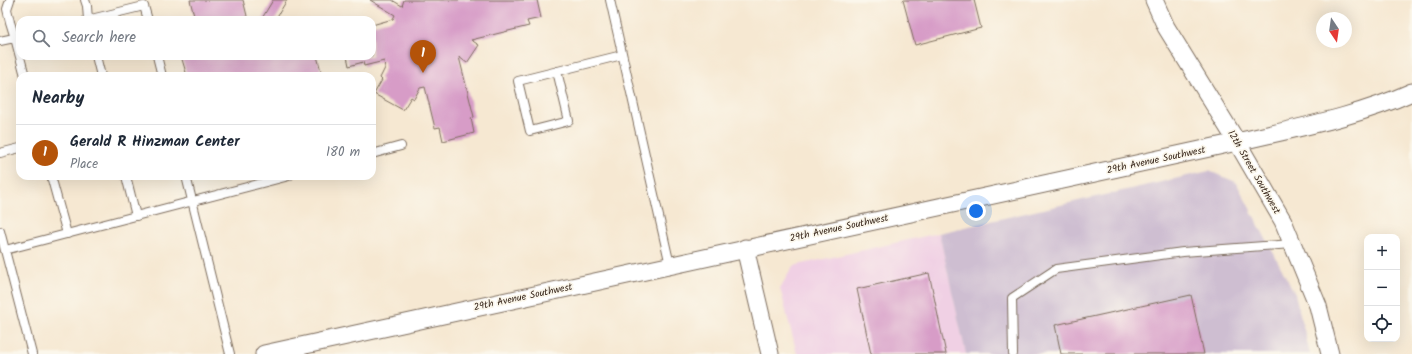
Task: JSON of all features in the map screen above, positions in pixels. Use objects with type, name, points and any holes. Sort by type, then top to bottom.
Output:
[{"type":"street","name":"12th Street Southwest","points":[[1154,0],[1166,27],[1237,142],[1283,221],[1318,306],[1330,354]]},
{"type":"street","name":"29th Avenue Southwest","points":[[269,353],[745,248],[1237,142],[1339,118],[1399,98],[1412,92]]},
{"type":"street","points":[[745,248],[770,354]]},
{"type":"lane","points":[[10,0],[7,9],[10,22],[16,33]]},
{"type":"lane","points":[[85,0],[87,6],[87,16]]},
{"type":"lane","points":[[610,0],[670,265]]},
{"type":"lane","points":[[103,16],[144,6],[147,16]]},
{"type":"lane","points":[[0,41],[16,37]]},
{"type":"lane","points":[[557,71],[569,121],[530,131],[518,81],[557,71],[622,55]]},
{"type":"lane","points":[[22,60],[24,72]]},
{"type":"lane","points":[[97,60],[100,72]]},
{"type":"lane","points":[[158,60],[161,72]]},
{"type":"lane","points":[[376,153],[401,146]]},
{"type":"lane","points":[[0,153],[16,149]]},
{"type":"lane","points":[[52,180],[67,234]]},
{"type":"lane","points":[[127,180],[136,216]]},
{"type":"lane","points":[[187,180],[230,354]]},
{"type":"lane","points":[[5,250],[273,180]]},
{"type":"lane","points":[[0,231],[32,354]]},
{"type":"lane","points":[[1013,354],[1012,298],[1056,269],[1183,252],[1292,244]]},
{"type":"shaded area","points":[[1209,171],[1236,182],[1295,294],[1310,354],[966,354],[939,233]]},
{"type":"shaded area","points":[[939,233],[966,354],[797,354],[780,288],[793,266]]},
{"type":"building","points":[[190,0],[243,0],[247,16],[194,16]]},
{"type":"building","points":[[273,0],[287,0],[277,16],[263,16]]},
{"type":"building","points":[[370,0],[392,0],[402,6],[404,0],[537,0],[541,18],[527,21],[529,26],[471,40],[479,45],[467,63],[459,57],[474,117],[471,118],[474,133],[443,141],[440,127],[435,128],[425,87],[420,88],[414,99],[411,97],[403,110],[376,95],[376,90],[382,80],[380,78],[385,68],[384,61],[364,66],[363,62],[349,66],[348,60],[376,60],[376,24],[393,19],[395,15]]},
{"type":"building","points":[[903,0],[974,0],[981,28],[915,45]]},
{"type":"building","points":[[182,60],[318,60],[321,72],[186,72]]},
{"type":"building","points":[[929,273],[946,354],[871,354],[857,289]]},
{"type":"building","points":[[1191,295],[1204,354],[1061,354],[1055,325]]},
{"type":"place","name":"Gerald R Hinzman Center","points":[[423,73]]}]
